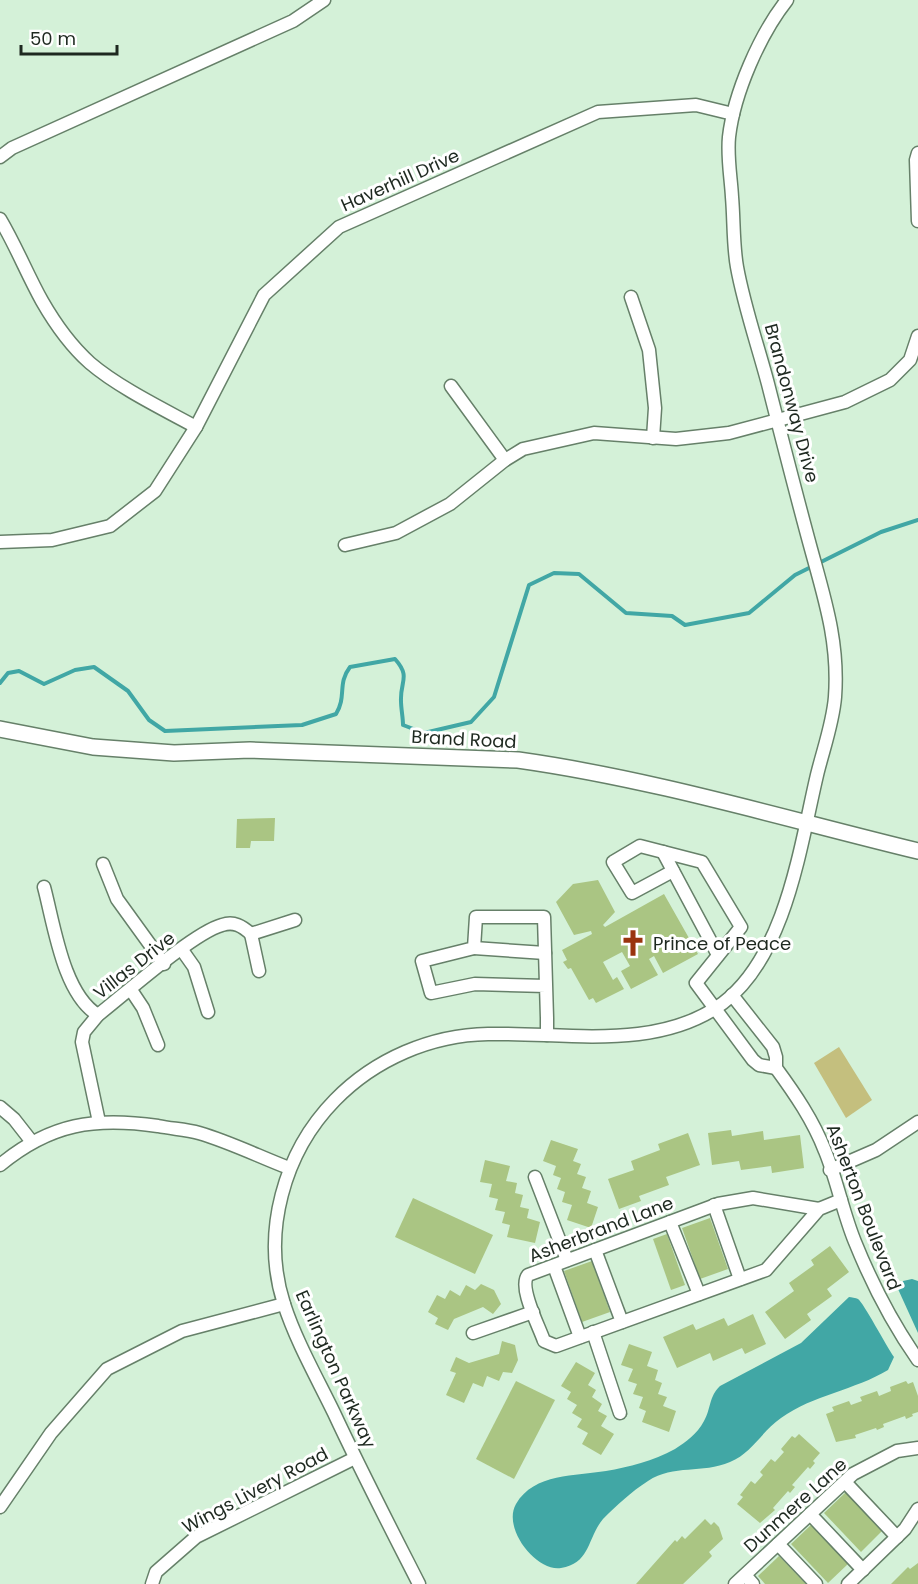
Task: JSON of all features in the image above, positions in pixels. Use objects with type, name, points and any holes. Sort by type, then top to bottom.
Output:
[{"type":"main road","name":"Brand Road","points":[[0,729],[93,747],[174,753],[250,750],[518,760],[558,766],[918,851]]},
{"type":"street","points":[[0,157],[12,148],[292,21],[324,0]]},
{"type":"street","name":"Brandonway Drive","points":[[787,0],[757,48],[733,114],[728,142],[736,266],[833,628],[835,699],[806,824]]},
{"type":"street","name":"Haverhill Drive","points":[[0,542],[52,540],[110,526],[155,491],[196,427],[264,295],[339,227],[598,112],[696,105],[733,114]]},
{"type":"street","points":[[918,153],[916,160],[918,221]]},
{"type":"street","points":[[0,219],[19,251],[41,300],[63,332],[90,363],[156,406],[196,427]]},
{"type":"street","points":[[631,297],[649,350],[655,408],[653,438]]},
{"type":"street","points":[[345,545],[396,533],[450,504],[505,459],[523,449],[594,433],[676,439],[729,433],[845,402],[890,380],[914,363],[918,336]]},
{"type":"street","points":[[451,386],[505,459]]},
{"type":"street","name":"Earlington Parkway","points":[[419,1584],[355,1458],[284,1304],[276,1269],[274,1234],[289,1168],[320,1115],[343,1092],[394,1057],[422,1044],[453,1037],[486,1034],[604,1036],[667,1029],[714,1009],[732,995],[762,957],[785,904],[806,824]]},
{"type":"street","points":[[673,871],[632,893],[613,862],[640,846],[702,862],[741,927],[696,983],[753,1060],[767,1068],[776,1068]]},
{"type":"street","points":[[663,852],[718,955]]},
{"type":"street","points":[[103,864],[117,899],[164,964]]},
{"type":"street","points":[[44,887],[65,964],[75,990],[87,1009],[98,1015]]},
{"type":"street","points":[[474,948],[476,917],[544,917],[547,1035]]},
{"type":"street","points":[[259,971],[251,934],[295,920]]},
{"type":"street","name":"Villas Drive","points":[[99,1122],[82,1042],[84,1032],[98,1015],[201,935],[222,925],[236,924],[251,934]]},
{"type":"street","points":[[545,953],[474,948],[422,961],[431,993],[475,984],[546,986]]},
{"type":"street","points":[[182,950],[194,966],[208,1012]]},
{"type":"street","points":[[131,990],[142,1008],[158,1045]]},
{"type":"street","name":"Asherton Boulevard","points":[[732,995],[773,1047],[776,1068],[814,1126],[854,1240],[875,1288],[918,1360]]},
{"type":"street","points":[[0,1107],[20,1125],[32,1142]]},
{"type":"street","points":[[0,1165],[32,1142],[74,1125],[120,1120],[199,1133],[289,1168]]},
{"type":"street","points":[[830,1170],[876,1150],[918,1122]]},
{"type":"street","points":[[535,1177],[567,1260]]},
{"type":"street","name":"Asherbrand Lane","points":[[819,1209],[753,1198],[714,1205],[567,1260],[525,1279],[524,1289],[547,1344],[556,1346],[766,1269],[819,1209],[841,1200]]},
{"type":"street","points":[[714,1205],[740,1279]]},
{"type":"street","points":[[670,1222],[699,1294]]},
{"type":"street","points":[[596,1250],[622,1322]]},
{"type":"street","points":[[554,1266],[580,1337]]},
{"type":"street","points":[[0,1507],[51,1432],[107,1369],[182,1331],[284,1304]]},
{"type":"street","points":[[474,1333],[533,1312]]},
{"type":"street","points":[[593,1332],[620,1413]]},
{"type":"street","name":"Dunmere Lane","points":[[735,1584],[749,1579],[778,1544],[853,1474],[897,1452],[918,1448]]},
{"type":"street","name":"Wings Livery Road","points":[[152,1584],[156,1572],[196,1537],[355,1458]]},
{"type":"street","points":[[845,1482],[897,1537]]},
{"type":"street","points":[[848,1584],[897,1537],[918,1509]]},
{"type":"street","points":[[810,1514],[863,1570]]},
{"type":"street","points":[[778,1544],[816,1584]]},
{"type":"shaded area","points":[[839,1047],[872,1100],[846,1118],[814,1063]]},
{"type":"water","points":[[912,1279],[918,1281],[918,1333],[898,1289],[903,1281]]},
{"type":"water","points":[[849,1297],[861,1302],[894,1357],[888,1370],[862,1383],[793,1410],[774,1423],[745,1453],[730,1462],[709,1468],[668,1473],[648,1481],[603,1519],[583,1555],[571,1565],[561,1568],[541,1563],[524,1546],[517,1536],[513,1514],[516,1504],[533,1486],[569,1475],[606,1471],[632,1465],[675,1449],[701,1426],[714,1394],[720,1386],[801,1343]]},
{"type":"building","points":[[275,818],[274,841],[251,841],[250,848],[236,848],[237,819]]},
{"type":"building","name":"Prince of Peace","points":[[598,880],[615,912],[603,925],[605,927],[664,894],[698,954],[663,973],[654,956],[649,959],[658,975],[631,989],[621,971],[630,966],[622,952],[603,962],[613,980],[617,977],[624,989],[596,1003],[593,998],[589,1000],[571,968],[568,969],[563,962],[567,960],[562,950],[592,934],[591,931],[574,935],[556,902],[573,884]]},
{"type":"building","points":[[731,1130],[732,1136],[763,1131],[764,1140],[800,1135],[804,1168],[772,1173],[771,1166],[741,1170],[739,1161],[712,1165],[708,1133]]},
{"type":"building","points":[[688,1133],[700,1165],[666,1177],[669,1185],[639,1196],[641,1201],[619,1209],[608,1179],[634,1170],[631,1161],[660,1150],[658,1144]]},
{"type":"building","points":[[551,1140],[578,1149],[573,1161],[581,1164],[577,1174],[586,1177],[582,1188],[591,1191],[587,1203],[598,1207],[591,1228],[567,1220],[572,1205],[562,1202],[565,1192],[557,1189],[561,1178],[553,1175],[556,1166],[543,1161]]},
{"type":"building","points":[[485,1160],[510,1166],[506,1181],[517,1183],[515,1193],[523,1195],[520,1207],[529,1209],[527,1218],[540,1222],[535,1243],[507,1237],[510,1225],[502,1223],[505,1212],[495,1210],[498,1199],[489,1197],[492,1184],[480,1182]]},
{"type":"building","points":[[413,1198],[493,1235],[475,1274],[395,1237]]},
{"type":"building","points":[[710,1218],[728,1269],[700,1279],[682,1228]]},
{"type":"building","points":[[667,1234],[685,1285],[671,1290],[653,1239]]},
{"type":"building","points":[[830,1246],[849,1272],[827,1289],[832,1296],[807,1314],[811,1320],[785,1339],[765,1312],[794,1291],[789,1283],[814,1265],[811,1260]]},
{"type":"building","points":[[592,1261],[610,1312],[582,1322],[564,1271]]},
{"type":"building","points":[[481,1284],[494,1290],[501,1304],[493,1314],[483,1307],[454,1319],[448,1330],[435,1324],[438,1318],[428,1312],[437,1295],[445,1299],[450,1290],[460,1296],[466,1285],[475,1290]]},
{"type":"building","points":[[753,1314],[766,1344],[745,1354],[742,1348],[713,1361],[710,1353],[677,1368],[663,1337],[693,1324],[696,1330],[724,1318],[728,1326]]},
{"type":"building","points":[[502,1341],[515,1345],[518,1360],[512,1373],[503,1372],[499,1381],[487,1376],[483,1387],[473,1383],[464,1403],[446,1395],[456,1373],[450,1371],[456,1357],[469,1363],[499,1354]]},
{"type":"building","points":[[629,1344],[652,1352],[647,1366],[658,1370],[655,1380],[662,1383],[658,1394],[667,1397],[663,1406],[676,1411],[669,1432],[642,1422],[646,1411],[639,1408],[643,1397],[633,1394],[637,1384],[628,1381],[633,1369],[621,1365]]},
{"type":"building","points":[[576,1362],[595,1373],[588,1385],[596,1390],[592,1397],[602,1404],[598,1411],[607,1416],[601,1426],[614,1434],[601,1455],[582,1444],[588,1433],[577,1427],[582,1419],[572,1413],[577,1405],[567,1399],[571,1392],[561,1386]]},
{"type":"building","points":[[516,1381],[555,1400],[514,1479],[476,1459]]},
{"type":"building","points":[[906,1381],[908,1384],[913,1382],[918,1396],[918,1412],[906,1419],[905,1416],[883,1424],[884,1427],[877,1430],[876,1428],[855,1435],[856,1438],[836,1442],[826,1414],[834,1411],[832,1407],[849,1401],[851,1405],[862,1401],[860,1397],[877,1391],[879,1396],[891,1391],[890,1387]]},
{"type":"building","points":[[799,1434],[820,1453],[810,1469],[808,1467],[792,1485],[795,1487],[790,1493],[788,1491],[773,1508],[775,1510],[760,1523],[737,1504],[743,1497],[740,1495],[751,1481],[755,1484],[763,1475],[760,1472],[771,1459],[775,1462],[784,1452],[781,1449],[792,1436],[795,1438]]},
{"type":"building","points":[[846,1492],[882,1531],[861,1552],[824,1513]]},
{"type":"building","points":[[705,1519],[711,1525],[714,1522],[719,1527],[723,1539],[709,1552],[712,1556],[683,1584],[636,1584],[675,1540],[677,1542],[682,1536],[685,1539]]},
{"type":"building","points":[[812,1524],[849,1563],[828,1583],[791,1544]]},
{"type":"building","points":[[779,1556],[806,1584],[765,1584],[758,1576]]},
{"type":"building","points":[[918,1563],[918,1584],[891,1584],[908,1567],[910,1569]]},
{"type":"waterway","points":[[0,683],[8,673],[19,671],[44,684],[75,670],[94,667],[128,691],[149,720],[165,731],[302,725],[336,714],[341,701],[344,679],[350,667],[395,659],[404,675],[401,694],[403,725],[424,733],[471,722],[494,697],[529,585],[554,573],[579,574],[626,613],[672,616],[685,625],[749,613],[795,575],[881,532],[918,520]]},
{"type":"place","name":"Prince of Peace","points":[[633,943]]}]
